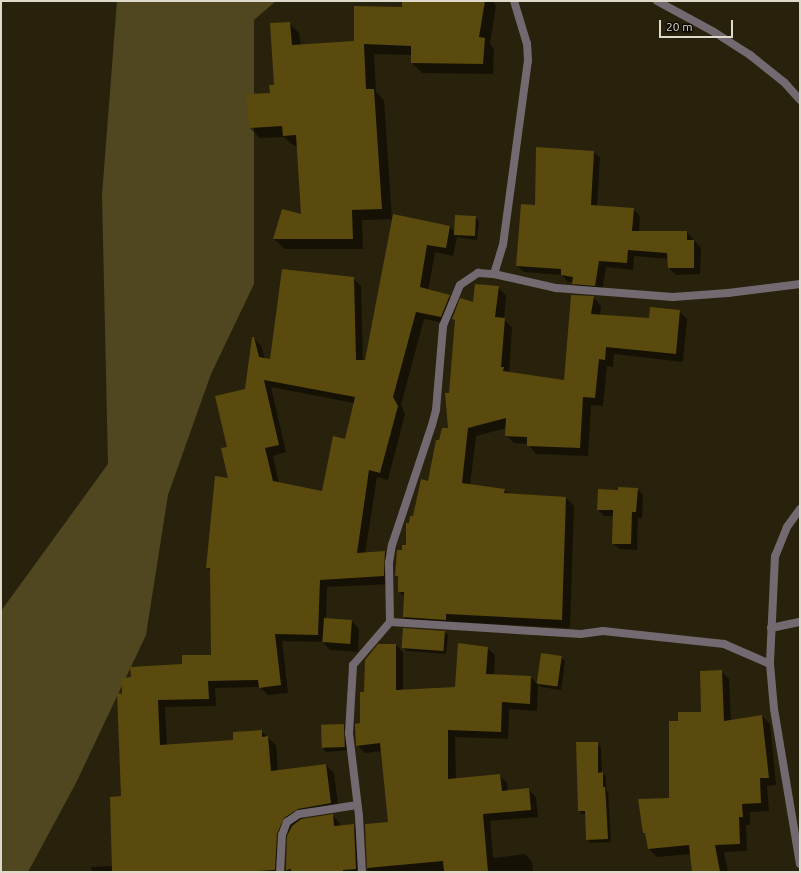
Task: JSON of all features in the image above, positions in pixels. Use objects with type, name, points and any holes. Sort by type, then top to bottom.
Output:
[{"type":"street","points":[[494,274],[503,245],[528,61],[527,44],[514,1]]},
{"type":"street","points":[[657,1],[714,32],[750,55],[784,82],[800,100]]},
{"type":"street","points":[[362,872],[359,816],[349,733],[353,665],[390,622],[389,563],[392,545],[436,410],[444,326],[460,285],[478,273],[494,274],[556,288],[673,297],[728,293],[800,284]]},
{"type":"street","points":[[800,509],[787,527],[775,556],[770,664],[774,709],[800,864]]},
{"type":"street","points":[[390,622],[581,634],[603,631],[724,644],[770,664]]},
{"type":"street","points":[[771,628],[800,622]]},
{"type":"street","points":[[280,872],[282,835],[287,822],[299,814],[357,805]]},
{"type":"shaded area","points":[[117,1],[276,1],[254,20],[254,284],[211,374],[168,495],[146,635],[76,783],[28,872],[1,872],[1,611],[108,464],[102,195]]},
{"type":"building","points":[[402,1],[485,1],[479,37],[485,38],[483,64],[411,63],[411,46],[364,44],[366,89],[374,89],[382,209],[352,210],[353,239],[273,239],[282,209],[301,214],[296,135],[283,136],[282,126],[249,128],[246,94],[270,93],[269,85],[274,85],[270,23],[290,22],[292,45],[354,41],[354,6],[402,7]]},
{"type":"building","points":[[536,147],[594,151],[591,205],[634,208],[632,231],[687,231],[687,240],[694,240],[694,268],[668,268],[667,253],[628,250],[627,263],[599,261],[595,286],[572,284],[573,277],[561,275],[561,269],[516,266],[521,204],[535,205]]},
{"type":"building","points":[[393,214],[450,226],[446,248],[427,245],[420,287],[450,295],[441,317],[416,312],[393,397],[398,406],[380,473],[369,470],[357,553],[385,551],[384,576],[320,580],[318,635],[275,634],[281,685],[259,688],[258,680],[208,681],[209,699],[158,700],[160,745],[233,740],[233,732],[262,730],[262,737],[268,736],[271,771],[326,764],[331,803],[298,809],[284,818],[277,834],[275,870],[241,872],[112,872],[110,797],[121,796],[117,693],[122,694],[122,678],[131,677],[130,667],[182,664],[182,655],[211,655],[210,568],[206,568],[215,476],[228,478],[221,448],[227,447],[215,396],[245,389],[252,337],[254,337],[259,357],[270,359],[282,269],[354,277],[356,360],[365,360]],"holes":[[[264,380],[355,397],[345,439],[333,436],[322,491],[273,481],[265,448],[279,445]]]},
{"type":"building","points":[[455,215],[476,216],[475,236],[454,235]]},
{"type":"building","points":[[475,284],[499,286],[495,317],[505,318],[501,367],[504,367],[503,371],[564,380],[571,295],[594,296],[591,314],[649,318],[650,307],[680,310],[676,354],[606,347],[605,360],[599,359],[595,398],[583,397],[580,448],[527,446],[527,437],[505,436],[506,418],[468,428],[462,483],[505,489],[504,493],[566,497],[562,620],[446,614],[446,620],[403,617],[404,592],[398,592],[398,576],[395,576],[397,550],[402,550],[402,545],[406,545],[406,523],[409,523],[410,516],[413,516],[421,479],[428,481],[436,440],[439,440],[442,428],[448,428],[445,393],[449,393],[455,320],[452,319],[460,298],[473,302]]},
{"type":"building","points":[[618,487],[638,488],[636,512],[632,512],[631,544],[612,544],[613,510],[597,510],[598,489],[618,490]]},
{"type":"building","points":[[324,618],[352,620],[350,644],[322,642]]},
{"type":"building","points":[[403,628],[445,631],[444,651],[402,648]]},
{"type":"building","points":[[458,643],[488,647],[486,674],[531,676],[530,704],[502,702],[501,732],[448,730],[448,779],[500,774],[502,791],[529,788],[531,810],[483,814],[488,872],[444,872],[443,861],[367,868],[365,824],[388,822],[380,743],[356,746],[355,724],[360,723],[360,692],[364,692],[365,660],[378,644],[396,644],[396,690],[455,687]]},
{"type":"building","points":[[541,653],[562,656],[557,687],[537,684]]},
{"type":"building","points":[[722,670],[724,721],[762,715],[769,778],[760,778],[761,803],[742,804],[743,817],[739,817],[740,844],[715,845],[720,872],[692,872],[689,845],[648,849],[645,833],[643,833],[638,799],[669,798],[669,721],[678,721],[678,712],[701,712],[700,671]]},
{"type":"building","points":[[344,724],[345,747],[322,748],[321,725]]},
{"type":"building","points":[[576,742],[598,742],[598,773],[603,772],[608,839],[586,840],[585,811],[578,811]]},
{"type":"building","points":[[333,814],[334,826],[354,824],[356,869],[343,870],[343,872],[291,872],[291,869],[286,870],[287,836],[292,826],[301,819]]}]
